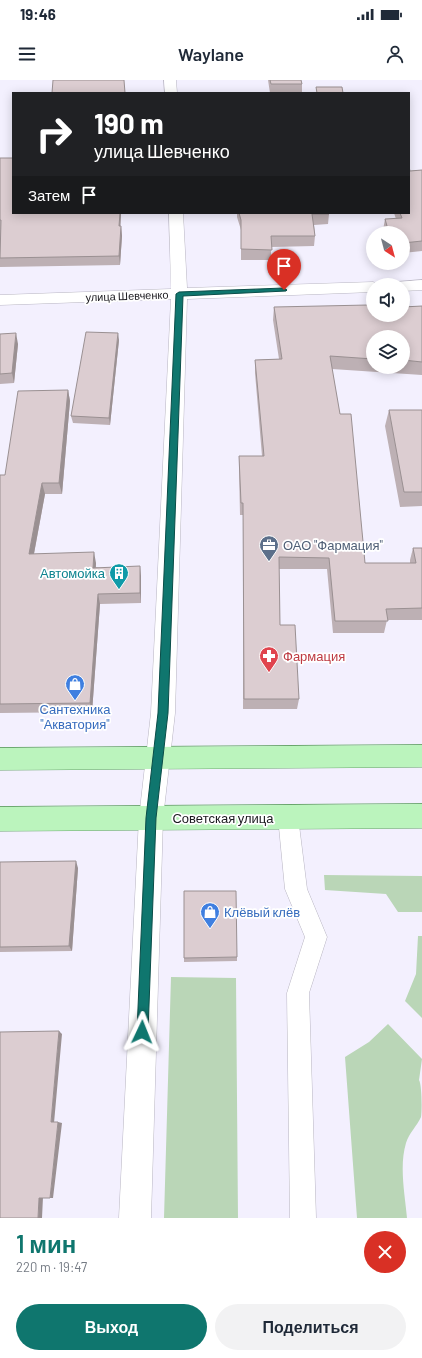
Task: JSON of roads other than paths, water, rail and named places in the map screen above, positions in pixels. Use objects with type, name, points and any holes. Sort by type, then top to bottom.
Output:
[{"type":"main road","points":[[0,759],[422,756]]},
{"type":"main road","name":"Советская улица","points":[[0,819],[422,816]]},
{"type":"street","points":[[170,80],[170,92]]},
{"type":"street","points":[[135,1218],[151,818],[163,705],[179,294],[176,214]]},
{"type":"street","points":[[410,286],[422,285]]},
{"type":"street","name":"улица Шевченко","points":[[0,300],[366,287]]},
{"type":"lane","points":[[288,817],[296,889],[316,937],[298,993],[303,1218]]},
{"type":"place","name":"ОАО \"Фармация\"","points":[[269,562]]},
{"type":"place","name":"Автомойка","points":[[119,590]]},
{"type":"place","name":"Фармация","points":[[269,673]]},
{"type":"place","name":"Сантехника \"Акватория\"","points":[[75,701]]},
{"type":"place","name":"Клёвый клёв","points":[[210,929]]}]
